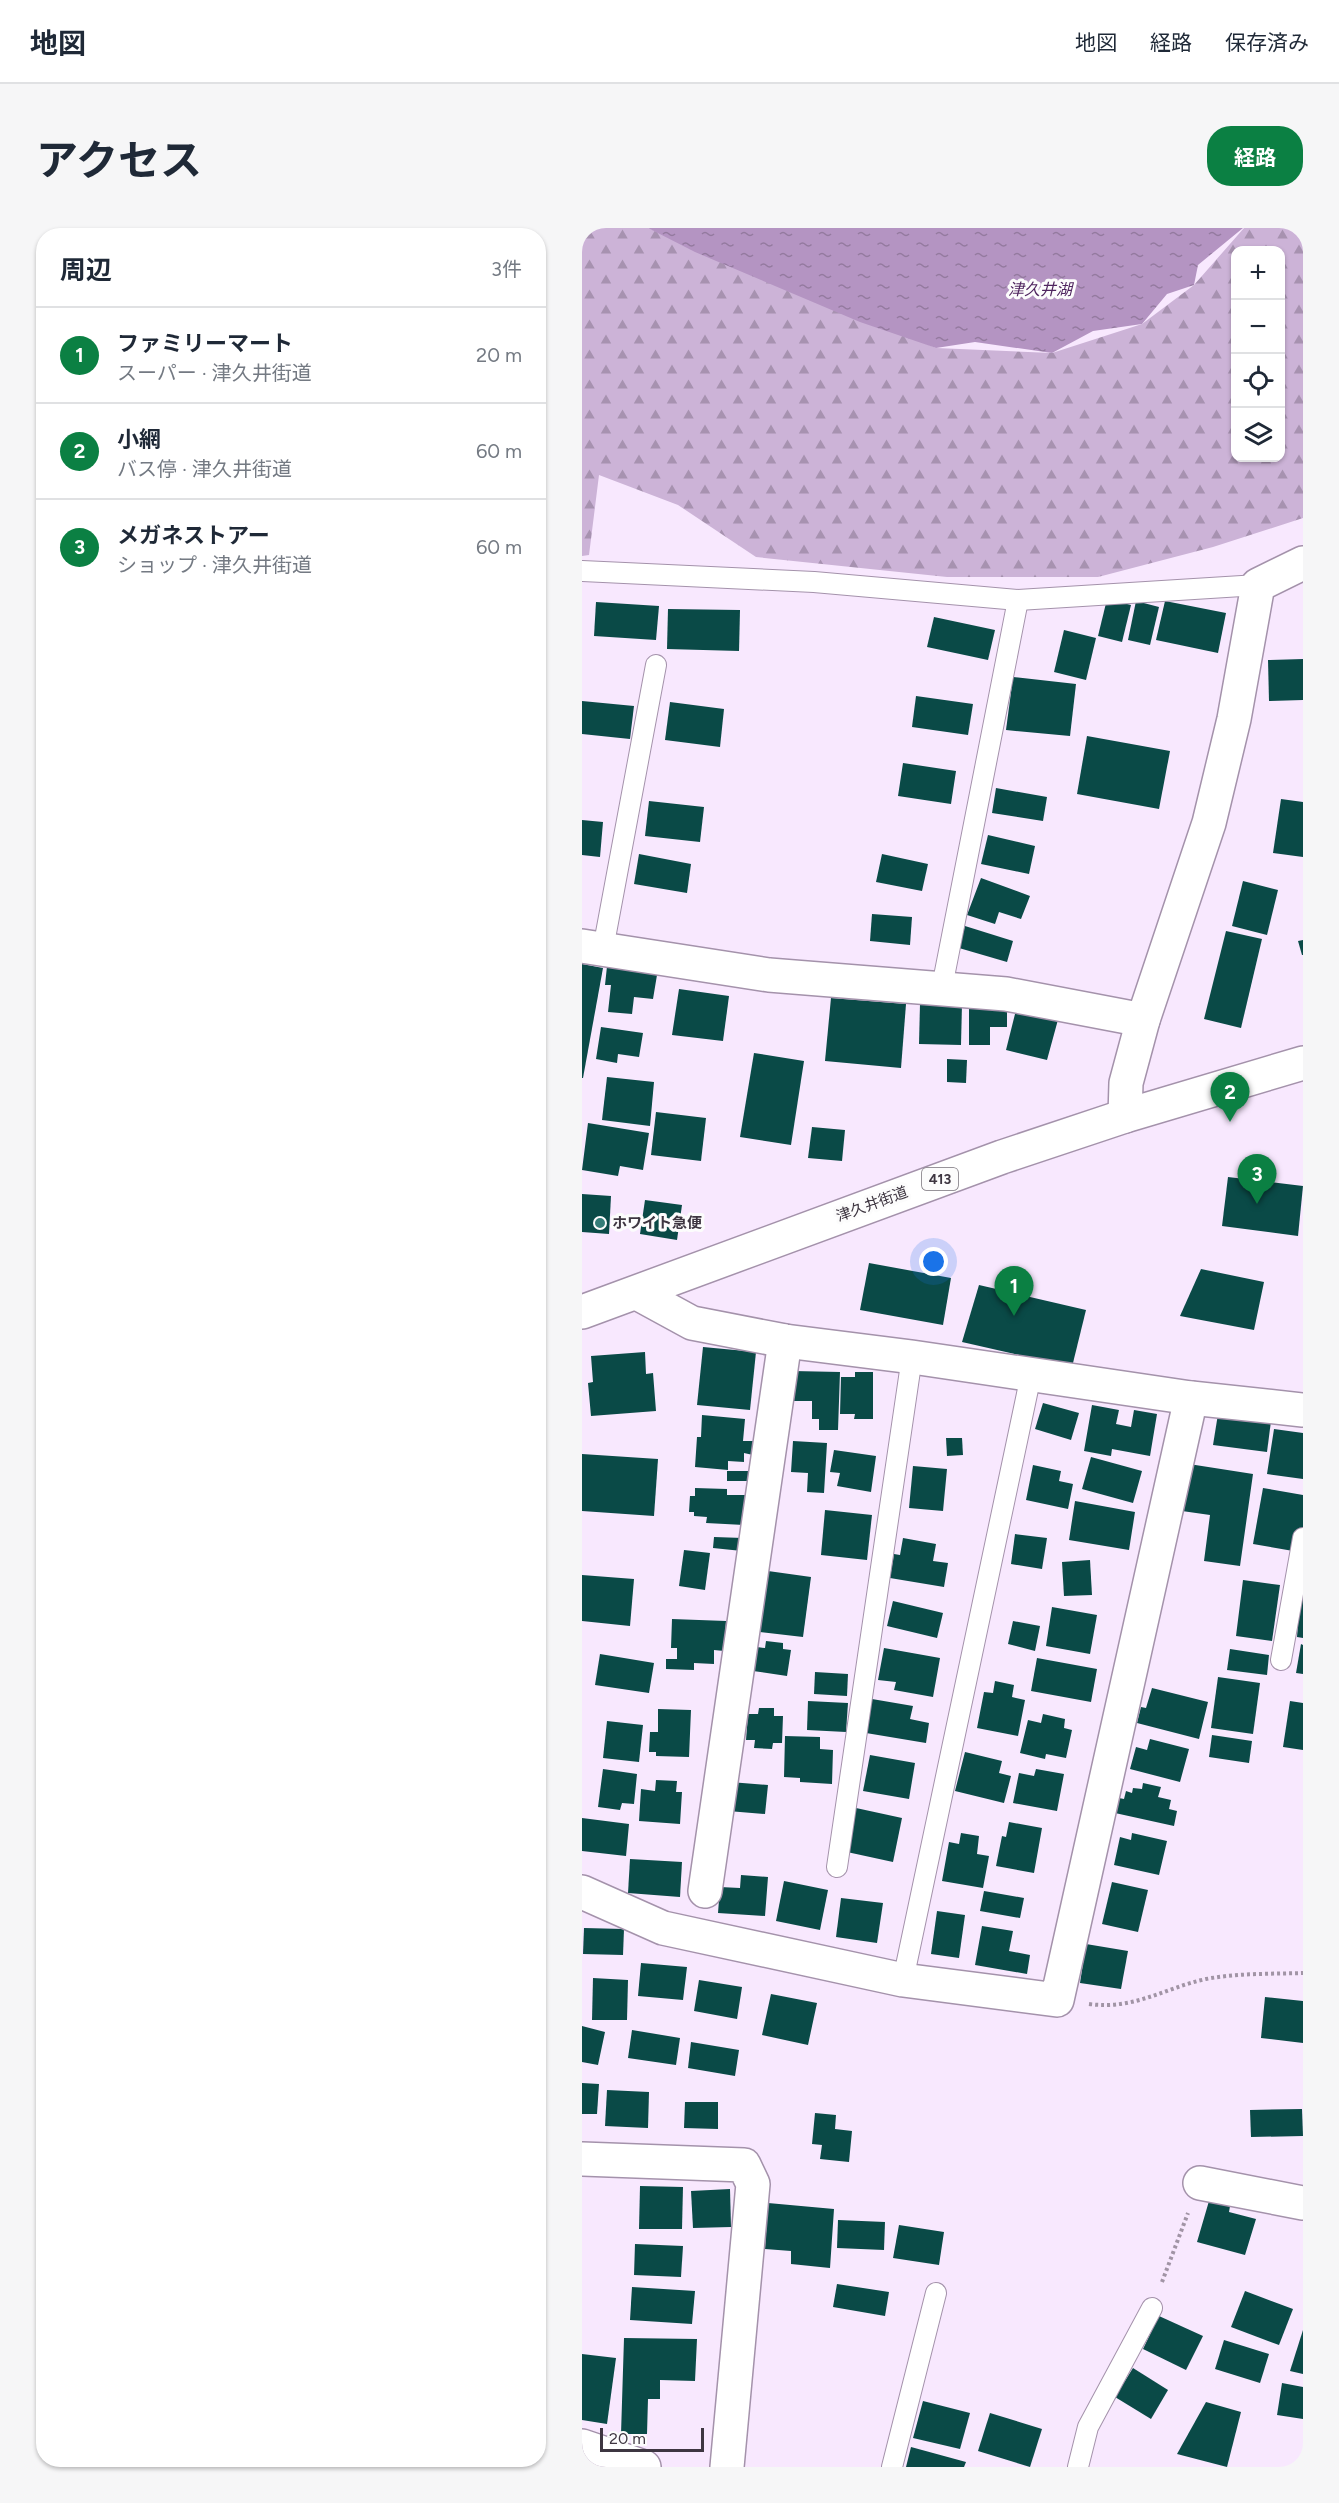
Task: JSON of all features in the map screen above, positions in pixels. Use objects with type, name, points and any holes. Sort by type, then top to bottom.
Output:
[{"type":"main road","points":[[1125,1116],[1126,1083],[1143,1020],[1209,823],[1234,718],[1258,585],[1303,563]]},
{"type":"main road","points":[[593,948],[685,964],[769,975],[942,987],[1006,994],[1143,1020]]},
{"type":"main road","name":"津久井街道","points":[[582,1312],[939,1180],[1125,1116],[1303,1063]]},
{"type":"main road","points":[[637,1293],[692,1323],[785,1341],[912,1357],[1191,1398],[1303,1410]]},
{"type":"main road","points":[[705,1891],[785,1341]]},
{"type":"main road","points":[[582,1892],[663,1928],[903,1980],[1057,2000],[1191,1398]]},
{"type":"main road","points":[[582,2159],[744,2165],[753,2184],[727,2467]]},
{"type":"main road","points":[[1200,2183],[1303,2203]]},
{"type":"main road","points":[[582,2446],[644,2467]]},
{"type":"lane","points":[[582,571],[814,582],[1018,600],[1258,585]]},
{"type":"lane","points":[[942,987],[1018,600]]},
{"type":"lane","points":[[593,948],[656,665]]},
{"type":"lane","points":[[837,1867],[912,1357]]},
{"type":"lane","points":[[903,1980],[1031,1375]]},
{"type":"lane","points":[[1281,1660],[1303,1538]]},
{"type":"lane","points":[[892,2467],[936,2293]]},
{"type":"lane","points":[[1078,2467],[1088,2427],[1152,2308]]},
{"type":"path","points":[[1057,2000],[1107,2006],[1154,1998],[1204,1980],[1239,1974],[1303,1973]]},
{"type":"path","points":[[1152,2308],[1200,2183]]},
{"type":"green space","points":[[582,228],[648,228],[936,348],[1052,353],[1142,324],[1194,285],[1244,228],[1303,228],[1303,518],[1213,547],[1098,577],[947,577],[756,557],[678,505],[599,475],[589,555],[582,556]]},
{"type":"water","name":"津久井湖","points":[[648,228],[1243,228],[1198,265],[1194,285],[1167,294],[1142,324],[1093,331],[1052,353],[975,342],[936,348],[860,322],[695,252]]},
{"type":"building","points":[[1107,599],[1131,605],[1122,642],[1098,636]]},
{"type":"building","points":[[1136,601],[1159,607],[1150,645],[1128,640]]},
{"type":"building","points":[[1165,601],[1226,613],[1218,653],[1156,640]]},
{"type":"building","points":[[596,602],[659,606],[656,640],[594,636]]},
{"type":"building","points":[[668,609],[740,610],[739,651],[667,649]]},
{"type":"building","points":[[934,617],[995,630],[988,660],[927,647]]},
{"type":"building","points":[[1064,630],[1096,638],[1086,680],[1054,672]]},
{"type":"building","points":[[1303,659],[1303,700],[1269,701],[1268,660]]},
{"type":"building","points":[[1013,677],[1076,684],[1070,736],[1006,730]]},
{"type":"building","points":[[916,696],[973,704],[968,735],[912,727]]},
{"type":"building","points":[[582,701],[634,706],[630,739],[582,734]]},
{"type":"building","points":[[670,702],[724,709],[720,747],[665,740]]},
{"type":"building","points":[[1087,736],[1170,751],[1159,809],[1077,794]]},
{"type":"building","points":[[903,763],[956,771],[951,804],[898,796]]},
{"type":"building","points":[[996,788],[1047,797],[1043,821],[992,813]]},
{"type":"building","points":[[1281,799],[1303,802],[1303,857],[1273,853]]},
{"type":"building","points":[[649,801],[704,807],[700,842],[645,836]]},
{"type":"building","points":[[582,820],[603,822],[600,857],[582,855]]},
{"type":"building","points":[[988,835],[1035,846],[1029,874],[981,864]]},
{"type":"building","points":[[639,854],[691,864],[687,893],[634,884]]},
{"type":"building","points":[[882,854],[928,864],[922,891],[876,882]]},
{"type":"building","points":[[981,878],[1030,896],[1021,919],[999,912],[995,924],[967,915]]},
{"type":"building","points":[[1243,881],[1278,890],[1267,935],[1232,926]]},
{"type":"building","points":[[872,914],[912,917],[910,945],[870,941]]},
{"type":"building","points":[[965,926],[1013,941],[1007,962],[959,948]]},
{"type":"building","points":[[1226,931],[1262,939],[1241,1028],[1204,1019]]},
{"type":"building","points":[[1303,940],[1303,955],[1302,955],[1298,941]]},
{"type":"building","points":[[608,957],[659,963],[653,999],[634,997],[632,1014],[608,1012],[611,985],[605,985]]},
{"type":"building","points":[[582,964],[603,968],[583,1078],[582,1078]]},
{"type":"building","points":[[679,989],[729,996],[723,1041],[672,1035]]},
{"type":"building","points":[[831,998],[906,1004],[901,1068],[825,1061]]},
{"type":"building","points":[[969,1000],[1007,1006],[1007,1027],[990,1027],[990,1045],[969,1045]]},
{"type":"building","points":[[920,1004],[962,1004],[961,1045],[919,1044]]},
{"type":"building","points":[[1017,1006],[1059,1016],[1047,1060],[1006,1050]]},
{"type":"building","points":[[601,1027],[643,1033],[639,1057],[618,1054],[617,1063],[596,1059]]},
{"type":"building","points":[[754,1053],[804,1061],[791,1145],[740,1137]]},
{"type":"building","points":[[947,1059],[967,1060],[966,1083],[947,1082]]},
{"type":"building","points":[[607,1077],[654,1082],[650,1126],[602,1120]]},
{"type":"building","points":[[656,1112],[706,1118],[701,1161],[651,1155]]},
{"type":"building","points":[[588,1123],[649,1133],[643,1170],[620,1166],[618,1176],[582,1170]]},
{"type":"building","points":[[812,1127],[845,1130],[842,1161],[808,1158]]},
{"type":"building","points":[[1228,1177],[1303,1186],[1298,1236],[1222,1226]]},
{"type":"building","points":[[582,1194],[611,1196],[609,1234],[582,1232]]},
{"type":"building","points":[[645,1200],[682,1205],[677,1240],[640,1234]]},
{"type":"building","points":[[869,1263],[951,1278],[943,1325],[860,1310]]},
{"type":"building","points":[[1201,1269],[1264,1282],[1254,1330],[1180,1316]]},
{"type":"building","points":[[979,1285],[1086,1310],[1072,1367],[962,1342]]},
{"type":"building","points":[[703,1347],[756,1352],[750,1410],[697,1405]]},
{"type":"building","points":[[645,1352],[646,1374],[653,1373],[656,1411],[591,1416],[588,1383],[593,1382],[591,1356]]},
{"type":"building","points":[[793,1371],[840,1372],[838,1430],[819,1430],[819,1419],[812,1419],[812,1401],[792,1401]]},
{"type":"building","points":[[855,1372],[873,1372],[873,1419],[854,1419],[855,1414],[840,1414],[841,1377],[855,1377]]},
{"type":"building","points":[[1043,1403],[1079,1413],[1071,1440],[1035,1429]]},
{"type":"building","points":[[1092,1405],[1119,1410],[1116,1424],[1131,1427],[1134,1410],[1157,1414],[1150,1456],[1112,1449],[1111,1456],[1084,1451]]},
{"type":"building","points":[[1218,1414],[1271,1421],[1267,1452],[1213,1445]]},
{"type":"building","points":[[702,1415],[745,1419],[743,1441],[755,1441],[753,1455],[744,1453],[744,1462],[728,1461],[728,1470],[695,1467],[697,1437],[701,1437]]},
{"type":"building","points":[[1274,1429],[1303,1433],[1303,1479],[1267,1474]]},
{"type":"building","points":[[946,1438],[962,1438],[963,1455],[947,1456]]},
{"type":"building","points":[[793,1441],[827,1443],[824,1493],[807,1492],[808,1473],[791,1472]]},
{"type":"building","points":[[834,1450],[876,1456],[871,1492],[837,1486],[840,1473],[830,1472]]},
{"type":"building","points":[[582,1454],[658,1459],[654,1516],[582,1511]]},
{"type":"building","points":[[1091,1457],[1142,1471],[1133,1503],[1082,1489]]},
{"type":"building","points":[[1189,1464],[1253,1474],[1240,1566],[1204,1561],[1210,1515],[1182,1511]]},
{"type":"building","points":[[1033,1465],[1061,1471],[1059,1481],[1073,1484],[1068,1509],[1026,1500]]},
{"type":"building","points":[[913,1466],[947,1469],[943,1511],[909,1508]]},
{"type":"building","points":[[727,1471],[753,1471],[753,1485],[747,1485],[747,1481],[727,1481]]},
{"type":"building","points":[[695,1488],[727,1489],[727,1495],[745,1495],[744,1525],[706,1523],[707,1517],[694,1516],[694,1512],[689,1512],[690,1496],[695,1496]]},
{"type":"building","points":[[1263,1488],[1303,1495],[1303,1527],[1299,1552],[1253,1544]]},
{"type":"building","points":[[1075,1501],[1135,1512],[1129,1550],[1069,1540]]},
{"type":"building","points":[[825,1510],[872,1515],[867,1560],[821,1555]]},
{"type":"building","points":[[1015,1534],[1047,1538],[1042,1569],[1011,1564]]},
{"type":"building","points":[[714,1537],[743,1538],[742,1551],[713,1548]]},
{"type":"building","points":[[903,1538],[936,1544],[933,1561],[948,1563],[944,1587],[890,1578],[894,1554],[900,1555]]},
{"type":"building","points":[[684,1550],[710,1553],[705,1590],[679,1586]]},
{"type":"building","points":[[1090,1560],[1092,1595],[1064,1596],[1062,1562]]},
{"type":"building","points":[[768,1571],[811,1577],[803,1637],[760,1632]]},
{"type":"building","points":[[582,1575],[634,1579],[630,1626],[582,1621]]},
{"type":"building","points":[[1243,1580],[1280,1585],[1272,1641],[1236,1636]]},
{"type":"building","points":[[1300,1596],[1303,1596],[1303,1638],[1297,1637]]},
{"type":"building","points":[[893,1601],[943,1613],[937,1638],[887,1626]]},
{"type":"building","points":[[1052,1607],[1097,1615],[1090,1654],[1046,1646]]},
{"type":"building","points":[[672,1619],[726,1621],[724,1651],[714,1650],[714,1664],[694,1663],[694,1670],[666,1669],[666,1659],[677,1659],[677,1648],[671,1648]]},
{"type":"building","points":[[1013,1621],[1040,1626],[1035,1651],[1008,1644]]},
{"type":"building","points":[[766,1641],[783,1643],[783,1649],[791,1650],[787,1676],[753,1671],[757,1647],[765,1648]]},
{"type":"building","points":[[1301,1644],[1303,1645],[1303,1674],[1296,1673]]},
{"type":"building","points":[[884,1648],[940,1658],[933,1697],[894,1690],[896,1682],[878,1680]]},
{"type":"building","points":[[1230,1649],[1269,1655],[1267,1675],[1227,1670]]},
{"type":"building","points":[[600,1654],[654,1663],[649,1693],[595,1685]]},
{"type":"building","points":[[1037,1658],[1097,1669],[1091,1702],[1031,1691]]},
{"type":"building","points":[[815,1672],[848,1674],[847,1696],[814,1694]]},
{"type":"building","points":[[1218,1677],[1260,1683],[1253,1734],[1211,1728]]},
{"type":"building","points":[[995,1681],[1014,1685],[1012,1697],[1025,1700],[1018,1736],[977,1728],[984,1692],[993,1693]]},
{"type":"building","points":[[1152,1688],[1208,1702],[1199,1739],[1137,1723],[1141,1707],[1146,1708]]},
{"type":"building","points":[[872,1699],[913,1706],[910,1719],[929,1723],[926,1743],[866,1733]]},
{"type":"building","points":[[808,1701],[848,1703],[846,1732],[807,1730]]},
{"type":"building","points":[[1290,1701],[1303,1703],[1303,1750],[1283,1747]]},
{"type":"building","points":[[759,1708],[774,1708],[774,1716],[783,1716],[782,1743],[773,1743],[772,1749],[754,1748],[755,1740],[746,1740],[748,1714],[758,1714]]},
{"type":"building","points":[[658,1709],[691,1710],[689,1757],[656,1756],[656,1752],[649,1752],[650,1732],[658,1732]]},
{"type":"building","points":[[1043,1714],[1065,1719],[1064,1728],[1072,1730],[1066,1758],[1046,1754],[1045,1759],[1020,1753],[1028,1720],[1041,1723]]},
{"type":"building","points":[[607,1721],[643,1725],[639,1762],[603,1758]]},
{"type":"building","points":[[1212,1735],[1252,1741],[1249,1763],[1209,1757]]},
{"type":"building","points":[[785,1736],[820,1737],[820,1749],[833,1750],[832,1784],[800,1782],[800,1778],[784,1777]]},
{"type":"building","points":[[1150,1739],[1189,1749],[1180,1782],[1130,1769],[1136,1747],[1147,1750]]},
{"type":"building","points":[[965,1752],[1002,1761],[999,1773],[1011,1776],[1004,1803],[955,1791]]},
{"type":"building","points":[[870,1755],[915,1763],[909,1799],[863,1791]]},
{"type":"building","points":[[603,1769],[637,1774],[634,1804],[622,1803],[620,1810],[598,1807]]},
{"type":"building","points":[[1036,1769],[1064,1774],[1057,1811],[1013,1803],[1019,1773],[1034,1776]]},
{"type":"building","points":[[656,1780],[677,1781],[676,1792],[682,1792],[680,1824],[639,1821],[641,1789],[655,1791]]},
{"type":"building","points":[[730,1782],[768,1785],[765,1814],[728,1811]]},
{"type":"building","points":[[1143,1783],[1161,1787],[1158,1797],[1171,1800],[1169,1809],[1177,1811],[1174,1826],[1115,1813],[1119,1798],[1124,1799],[1126,1791],[1132,1793],[1133,1788],[1142,1789]]},
{"type":"building","points":[[856,1808],[902,1818],[893,1862],[847,1852]]},
{"type":"building","points":[[582,1818],[629,1824],[626,1856],[582,1851]]},
{"type":"building","points":[[1009,1822],[1042,1828],[1034,1873],[996,1866],[1002,1836],[1006,1837]]},
{"type":"building","points":[[961,1833],[979,1836],[977,1854],[989,1856],[983,1888],[942,1881],[949,1842],[959,1844]]},
{"type":"building","points":[[1132,1833],[1167,1841],[1159,1875],[1114,1865],[1120,1837],[1131,1840]]},
{"type":"building","points":[[630,1859],[682,1862],[680,1897],[628,1893]]},
{"type":"building","points":[[741,1875],[768,1877],[765,1916],[718,1913],[720,1887],[740,1888]]},
{"type":"building","points":[[784,1881],[828,1890],[820,1930],[776,1921]]},
{"type":"building","points":[[1112,1882],[1148,1890],[1138,1932],[1102,1924]]},
{"type":"building","points":[[984,1891],[1024,1898],[1020,1918],[980,1911]]},
{"type":"building","points":[[841,1898],[883,1903],[877,1943],[836,1937]]},
{"type":"building","points":[[937,1911],[965,1915],[959,1958],[931,1954]]},
{"type":"building","points":[[982,1926],[1013,1931],[1009,1951],[1030,1955],[1027,1974],[975,1965]]},
{"type":"building","points":[[584,1928],[624,1929],[623,1955],[583,1954]]},
{"type":"building","points":[[1086,1944],[1128,1951],[1121,1989],[1080,1983]]},
{"type":"building","points":[[641,1963],[687,1967],[683,2000],[638,1996]]},
{"type":"building","points":[[593,1978],[628,1980],[627,2020],[592,2020]]},
{"type":"building","points":[[699,1980],[742,1987],[737,2019],[694,2011]]},
{"type":"building","points":[[771,1994],[817,2003],[808,2045],[762,2035]]},
{"type":"building","points":[[1265,1997],[1303,2001],[1303,2043],[1261,2038]]},
{"type":"building","points":[[582,2026],[605,2032],[598,2065],[582,2062]]},
{"type":"building","points":[[632,2030],[680,2038],[676,2065],[628,2058]]},
{"type":"building","points":[[691,2042],[739,2050],[735,2076],[688,2068]]},
{"type":"building","points":[[582,2083],[599,2084],[597,2114],[582,2114]]},
{"type":"building","points":[[607,2090],[649,2092],[648,2128],[605,2126]]},
{"type":"building","points":[[685,2102],[718,2102],[718,2129],[684,2128]]},
{"type":"building","points":[[1302,2109],[1303,2136],[1251,2137],[1250,2110]]},
{"type":"building","points":[[815,2113],[836,2115],[835,2129],[852,2131],[849,2162],[820,2159],[822,2145],[812,2144]]},
{"type":"building","points":[[640,2186],[683,2187],[682,2229],[639,2229]]},
{"type":"building","points":[[730,2189],[731,2227],[693,2228],[691,2191]]},
{"type":"building","points":[[1209,2201],[1230,2206],[1229,2212],[1256,2219],[1245,2255],[1197,2242]]},
{"type":"building","points":[[768,2203],[834,2209],[830,2268],[791,2264],[791,2251],[765,2249]]},
{"type":"building","points":[[838,2220],[885,2222],[884,2250],[837,2248]]},
{"type":"building","points":[[899,2225],[944,2232],[939,2265],[893,2258]]},
{"type":"building","points":[[635,2244],[683,2246],[681,2277],[634,2275]]},
{"type":"building","points":[[837,2284],[889,2292],[885,2316],[833,2307]]},
{"type":"building","points":[[632,2287],[695,2291],[692,2324],[630,2320]]},
{"type":"building","points":[[1245,2291],[1293,2309],[1279,2345],[1231,2327]]},
{"type":"building","points":[[1159,2316],[1203,2336],[1186,2370],[1143,2349]]},
{"type":"building","points":[[1303,2330],[1303,2374],[1290,2371]]},
{"type":"building","points":[[624,2338],[697,2339],[695,2381],[660,2380],[660,2399],[648,2399],[647,2434],[621,2434]]},
{"type":"building","points":[[1224,2340],[1269,2354],[1260,2383],[1215,2369]]},
{"type":"building","points":[[582,2354],[616,2358],[607,2424],[582,2420]]},
{"type":"building","points":[[1133,2368],[1168,2390],[1151,2419],[1115,2397]]},
{"type":"building","points":[[1282,2383],[1303,2387],[1303,2419],[1277,2415]]},
{"type":"building","points":[[923,2401],[970,2413],[960,2449],[913,2438]]},
{"type":"building","points":[[1206,2402],[1241,2412],[1227,2467],[1177,2454]]},
{"type":"building","points":[[990,2413],[1042,2429],[1030,2467],[978,2451]]},
{"type":"building","points":[[911,2447],[966,2462],[964,2467],[906,2467]]},
{"type":"place","name":"小網","points":[[1230,1122]]},
{"type":"place","name":"メガネストアー","points":[[1257,1204]]},
{"type":"place","name":"ホワイト急便","points":[[600,1223]]},
{"type":"place","name":"ファミリーマート","points":[[1014,1316]]}]
